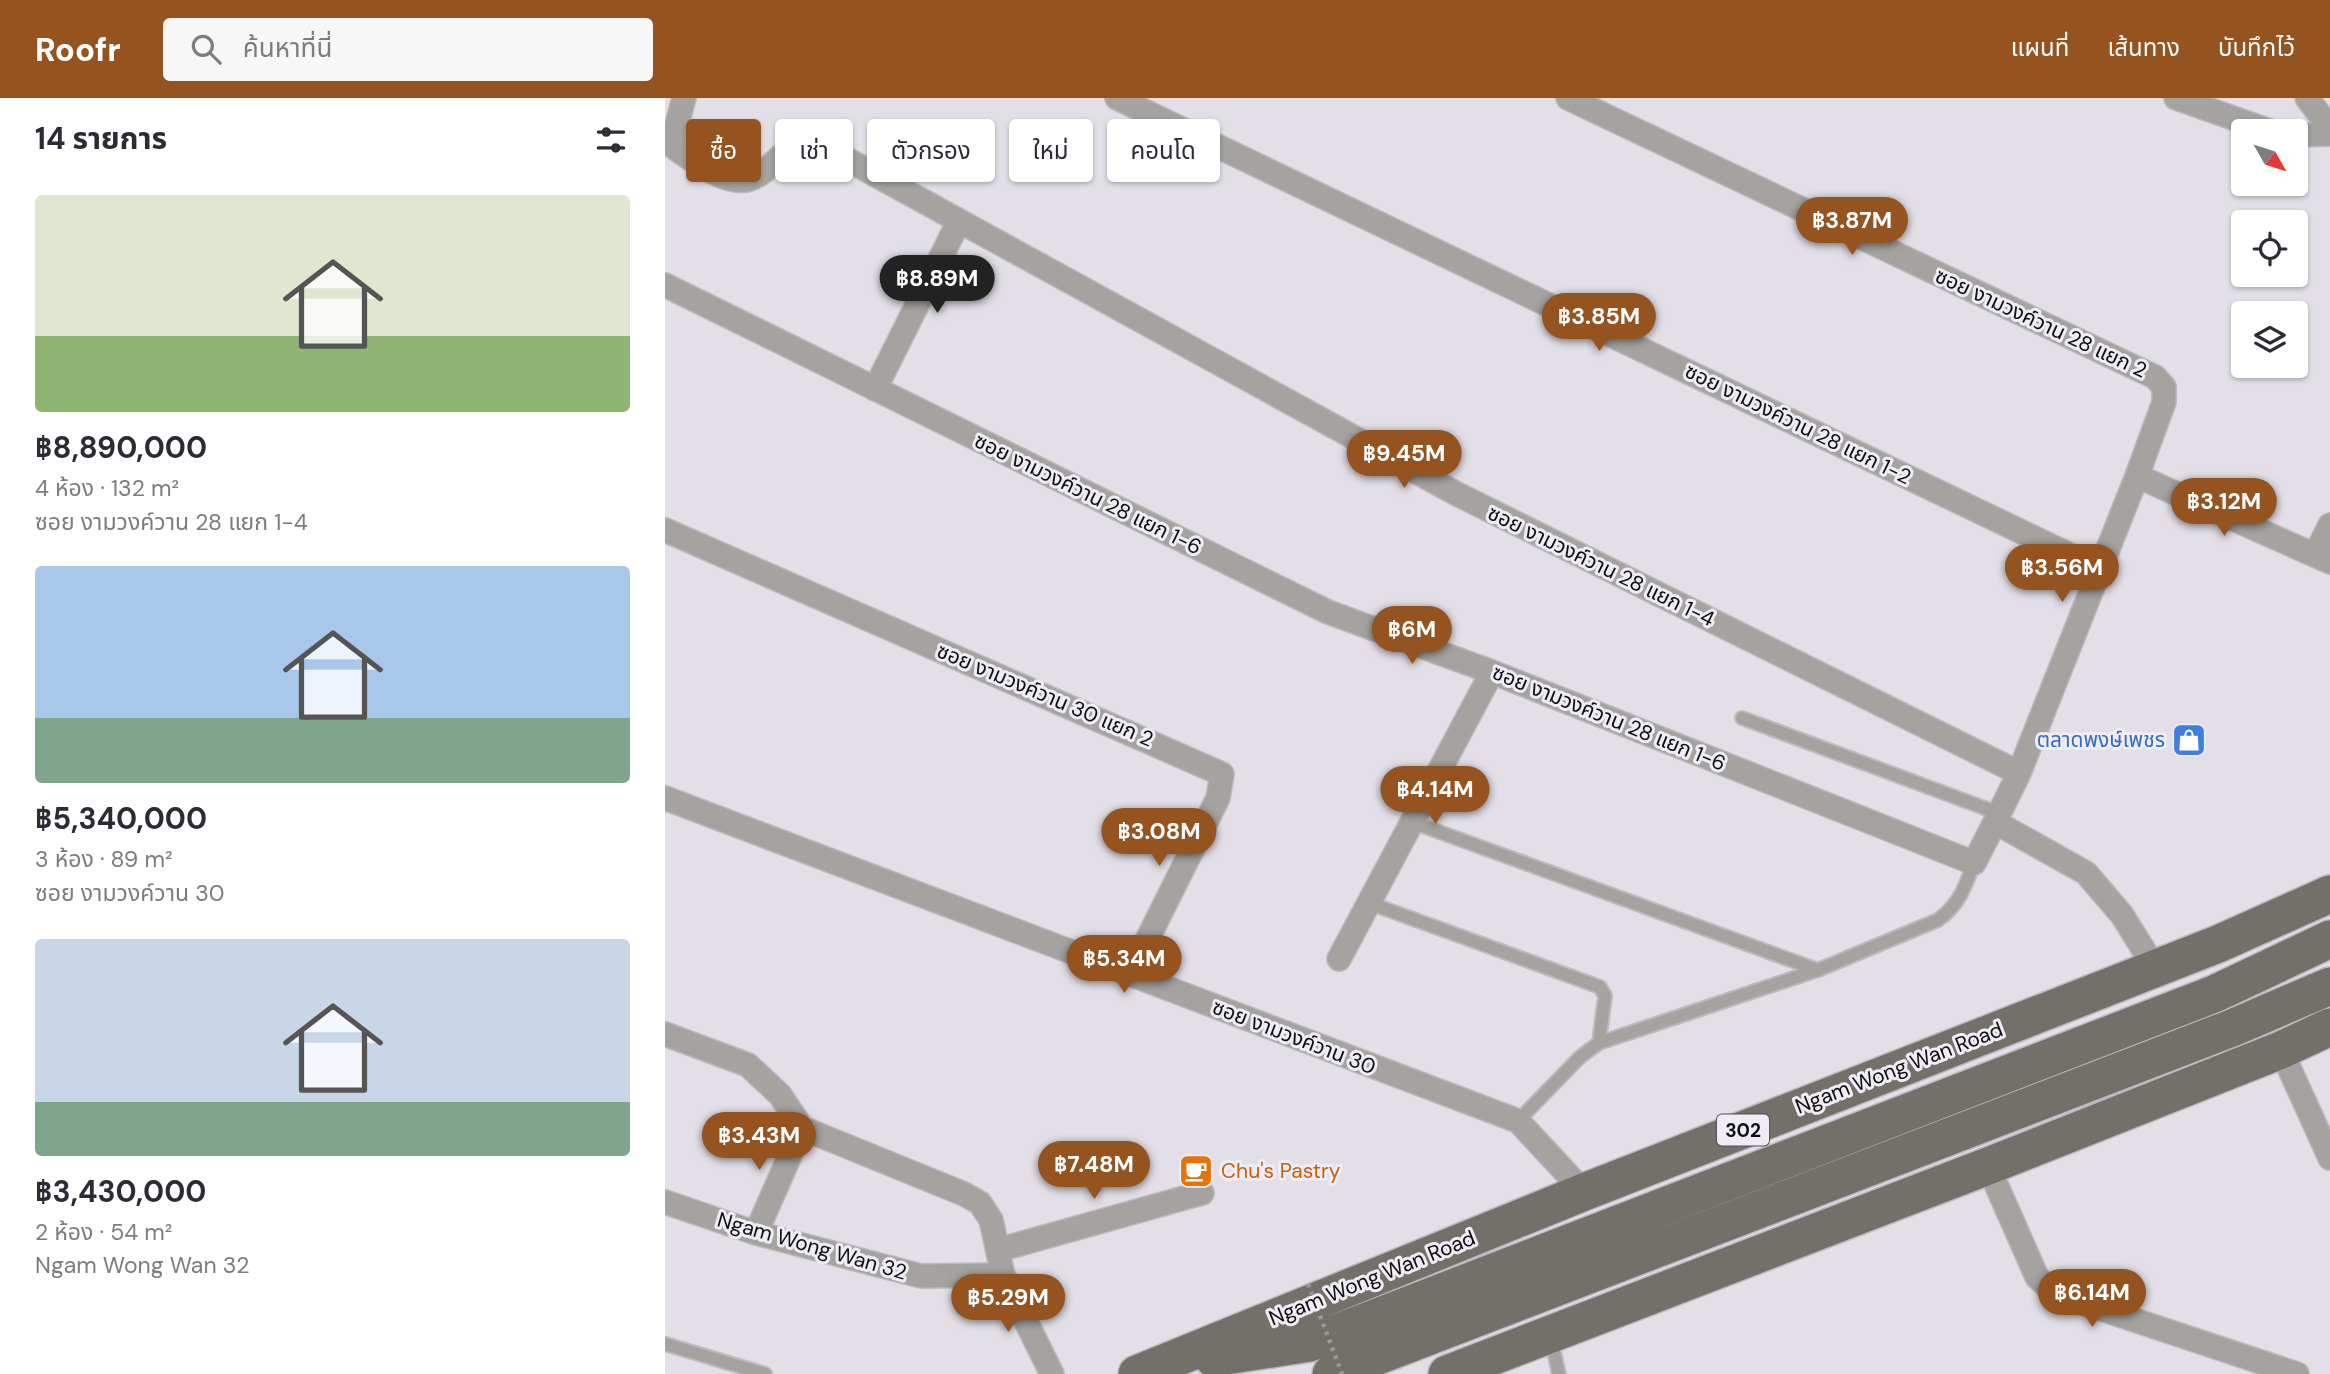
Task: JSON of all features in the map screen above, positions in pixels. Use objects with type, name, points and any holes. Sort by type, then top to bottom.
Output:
[{"type":"main road","name":"Ngam Wong Wan Road","points":[[1147,1370],[1584,1192],[2155,968],[2330,894]]},
{"type":"main road","name":"Ngam Wong Wan Road","points":[[1331,1374],[1488,1294],[2214,994],[2330,939]]},
{"type":"main road","name":"Ngam Wong Wan Road","points":[[1147,1370],[1310,1343],[1488,1294],[2232,1028],[2330,986]]},
{"type":"main road","points":[[1447,1374],[1988,1166],[2281,1050],[2330,1027]]},
{"type":"street","points":[[684,98],[674,136],[675,148],[687,157],[734,181],[757,176],[775,161]]},
{"type":"street","name":"ซอย งามวงค์วาน 28 แยก 1-2","points":[[1117,98],[2099,569]]},
{"type":"street","name":"ซอย งามวงค์วาน 28 แยก 2","points":[[1567,98],[2155,377],[2164,387],[2164,402],[2137,476],[2019,773],[1996,818]]},
{"type":"street","points":[[2176,98],[2236,119]]},
{"type":"street","points":[[2307,98],[2330,128]]},
{"type":"street","points":[[2308,135],[2330,134]]},
{"type":"street","name":"ซอย งามวงค์วาน 28 แยก 1-4","points":[[853,163],[1457,494],[2019,773]]},
{"type":"street","points":[[875,389],[959,221]]},
{"type":"street","name":"ซอย งามวงค์วาน 28 แยก 1-6","points":[[665,285],[1328,612],[1492,672],[1974,863]]},
{"type":"street","points":[[2137,476],[2323,559],[2330,525]]},
{"type":"street","name":"ซอย งามวงค์วาน 30 แยก 2","points":[[665,530],[1222,774],[1218,798],[1131,974]]},
{"type":"street","points":[[1339,959],[1492,672]]},
{"type":"street","name":"ซอย งามวงค์วาน 30","points":[[665,798],[1518,1121],[1584,1192]]},
{"type":"street","points":[[1974,863],[1996,818],[2086,873],[2122,915],[2155,968]]},
{"type":"street","points":[[665,1034],[748,1065],[780,1095],[802,1128],[981,1203],[991,1220],[1003,1275],[1052,1374]]},
{"type":"street","points":[[2281,1050],[2330,1158]]},
{"type":"street","points":[[756,1233],[802,1128]]},
{"type":"street","points":[[1988,1166],[2038,1277],[2050,1289],[2068,1298],[2297,1374]]},
{"type":"street","points":[[998,1251],[1202,1193]]},
{"type":"street","name":"Ngam Wong Wan 32","points":[[665,1202],[756,1233],[921,1276],[1003,1275]]},
{"type":"lane","points":[[1742,718],[1996,818]]},
{"type":"lane","points":[[1412,822],[1818,970]]},
{"type":"lane","points":[[1518,1121],[1580,1056],[1599,1043],[1818,970],[1938,920],[1953,909],[1974,863]]},
{"type":"lane","points":[[1369,903],[1600,987],[1605,996],[1599,1043]]},
{"type":"lane","points":[[1551,1335],[1559,1374]]},
{"type":"lane","points":[[665,1344],[765,1374]]},
{"type":"path","points":[[1308,1284],[1342,1374]]},
{"type":"place","name":"ตลาดพงษ์เพชร","points":[[2189,740]]},
{"type":"place","name":"Chu's Pastry","points":[[1196,1171]]}]
